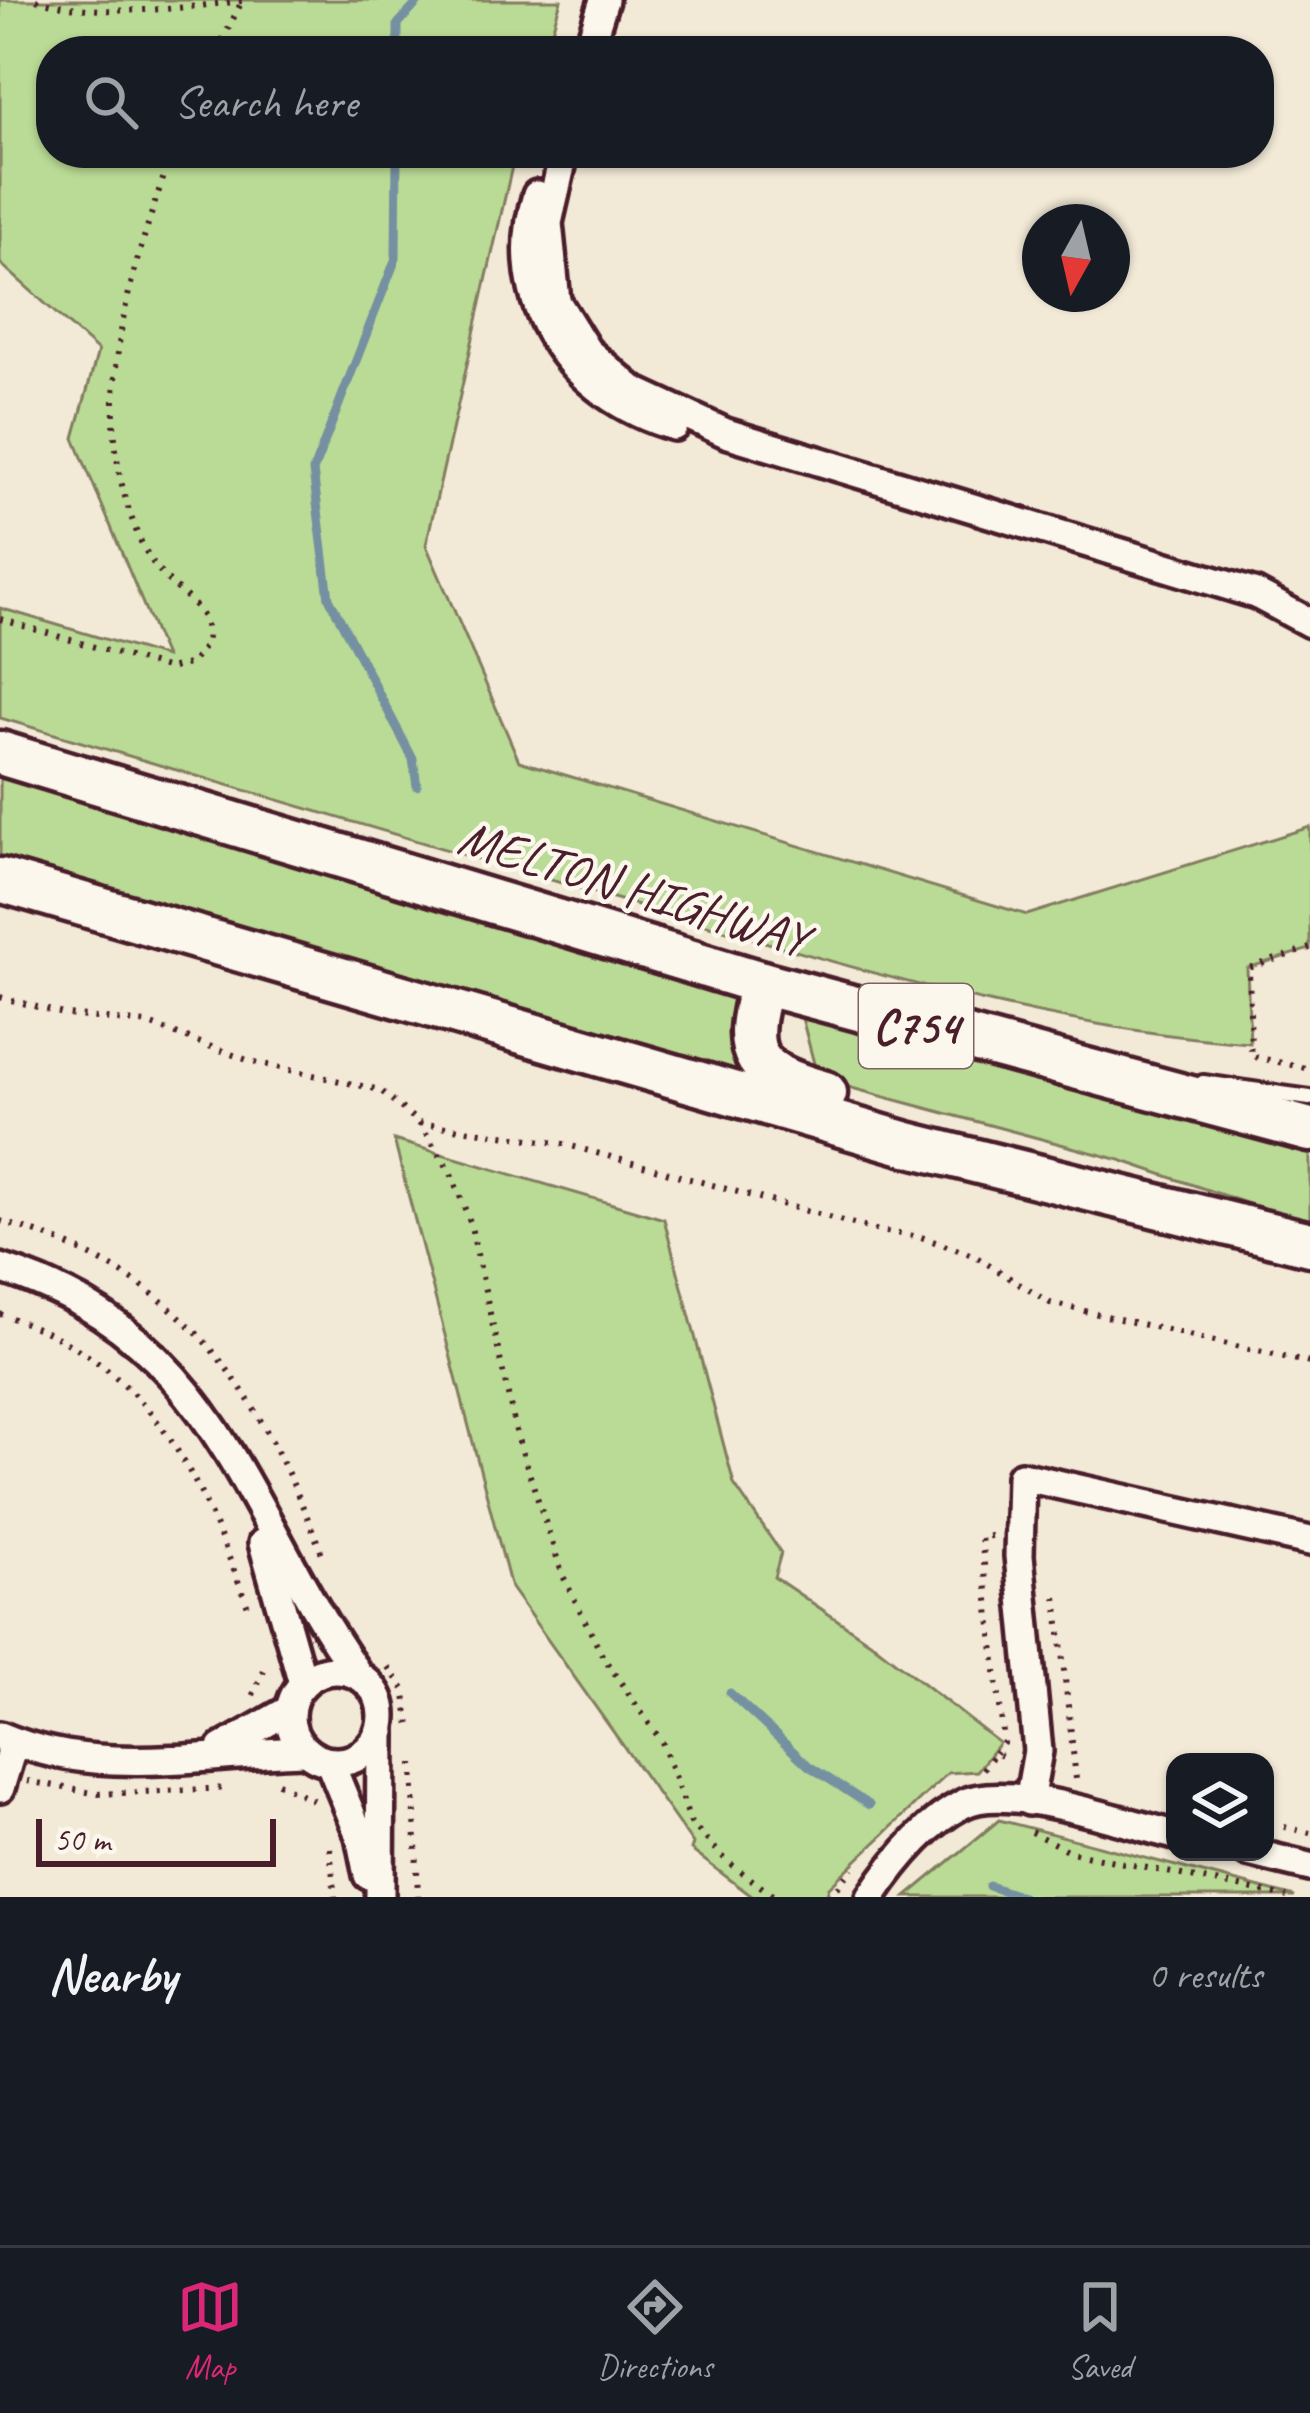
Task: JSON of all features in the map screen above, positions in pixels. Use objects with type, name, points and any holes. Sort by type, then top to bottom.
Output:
[{"type":"highway","name":"MELTON HIGHWAY","points":[[0,754],[762,983],[1090,1075],[1310,1130]]},
{"type":"highway","name":"C754","points":[[0,880],[908,1144],[1290,1245]]},
{"type":"highway","points":[[762,983],[752,1022],[753,1050],[767,1073],[779,1080],[1141,1181],[1290,1245]]},
{"type":"street","points":[[593,36],[604,0]]},
{"type":"street","points":[[547,168],[534,204],[527,260],[541,318],[553,341],[609,400],[669,425],[726,433]]},
{"type":"street","points":[[561,168],[547,250],[551,280],[568,326],[610,374],[633,390],[726,433],[1256,594],[1309,617]]},
{"type":"street","points":[[0,1268],[34,1278],[129,1332],[193,1395],[238,1465],[314,1611],[379,1698],[376,1897]]},
{"type":"street","points":[[238,1465],[303,1683]]},
{"type":"street","points":[[1029,1801],[1038,1751],[1019,1556],[1021,1476],[1310,1541]]},
{"type":"street","points":[[202,1756],[266,1727],[289,1710],[303,1683],[329,1670],[359,1676]]},
{"type":"street","points":[[289,1710],[295,1739],[317,1757],[360,1836],[376,1897]]},
{"type":"street","points":[[0,1788],[7,1739],[102,1760],[357,1758],[381,1728]]},
{"type":"street","points":[[871,1897],[912,1846],[963,1803],[999,1797],[1029,1801],[1166,1833]]},
{"type":"street","points":[[1274,1858],[1310,1867]]},
{"type":"lane","points":[[1090,1075],[1256,1087],[1310,1098]]},
{"type":"path","points":[[36,0],[61,7],[172,10],[243,1]]},
{"type":"path","points":[[225,36],[243,1]]},
{"type":"path","points":[[0,619],[169,669],[192,663],[206,644],[208,626],[202,612],[160,572],[138,537],[122,485],[111,420],[122,330],[168,168]]},
{"type":"path","points":[[1310,948],[1249,968],[1251,1056],[1310,1069]]},
{"type":"path","points":[[0,997],[67,1015],[146,1023],[250,1061],[380,1090],[419,1123],[451,1173],[470,1222],[522,1454],[563,1576],[604,1658],[662,1742],[691,1823],[728,1862],[775,1897]]},
{"type":"path","points":[[419,1123],[564,1144],[880,1231],[921,1237],[973,1255],[1051,1303],[1309,1366]]},
{"type":"path","points":[[0,1314],[68,1344],[116,1377],[155,1414],[195,1474],[261,1642],[290,1630]]},
{"type":"path","points":[[1054,1577],[1076,1779]]},
{"type":"path","points":[[1019,1828],[1071,1852],[1287,1897]]},
{"type":"path","points":[[328,1840],[335,1897]]},
{"type":"green space","points":[[0,0],[561,0],[550,36],[36,36],[36,168],[512,168],[426,545],[519,761],[1027,915],[1310,827],[1310,949],[1247,968],[1250,1043],[1101,1025],[882,975],[0,718],[0,608],[165,657],[74,438],[98,351],[0,263]]},
{"type":"green space","points":[[0,773],[742,997],[749,1074],[0,861]]},
{"type":"green space","points":[[801,1014],[1310,1149],[1310,1225],[1120,1160],[818,1079]]},
{"type":"green space","points":[[394,1140],[664,1219],[734,1484],[781,1553],[774,1577],[873,1644],[999,1743],[977,1771],[948,1773],[829,1887],[826,1897],[753,1897],[691,1850],[693,1844],[511,1588]]},
{"type":"green space","points":[[999,1820],[1295,1897],[906,1897]]},
{"type":"waterway","points":[[398,36],[398,24],[420,0]]},
{"type":"waterway","points":[[397,168],[396,258],[313,471],[329,598],[413,759],[417,786]]},
{"type":"waterway","points":[[730,1693],[809,1766],[869,1805]]},
{"type":"waterway","points":[[989,1886],[1022,1897]]}]
